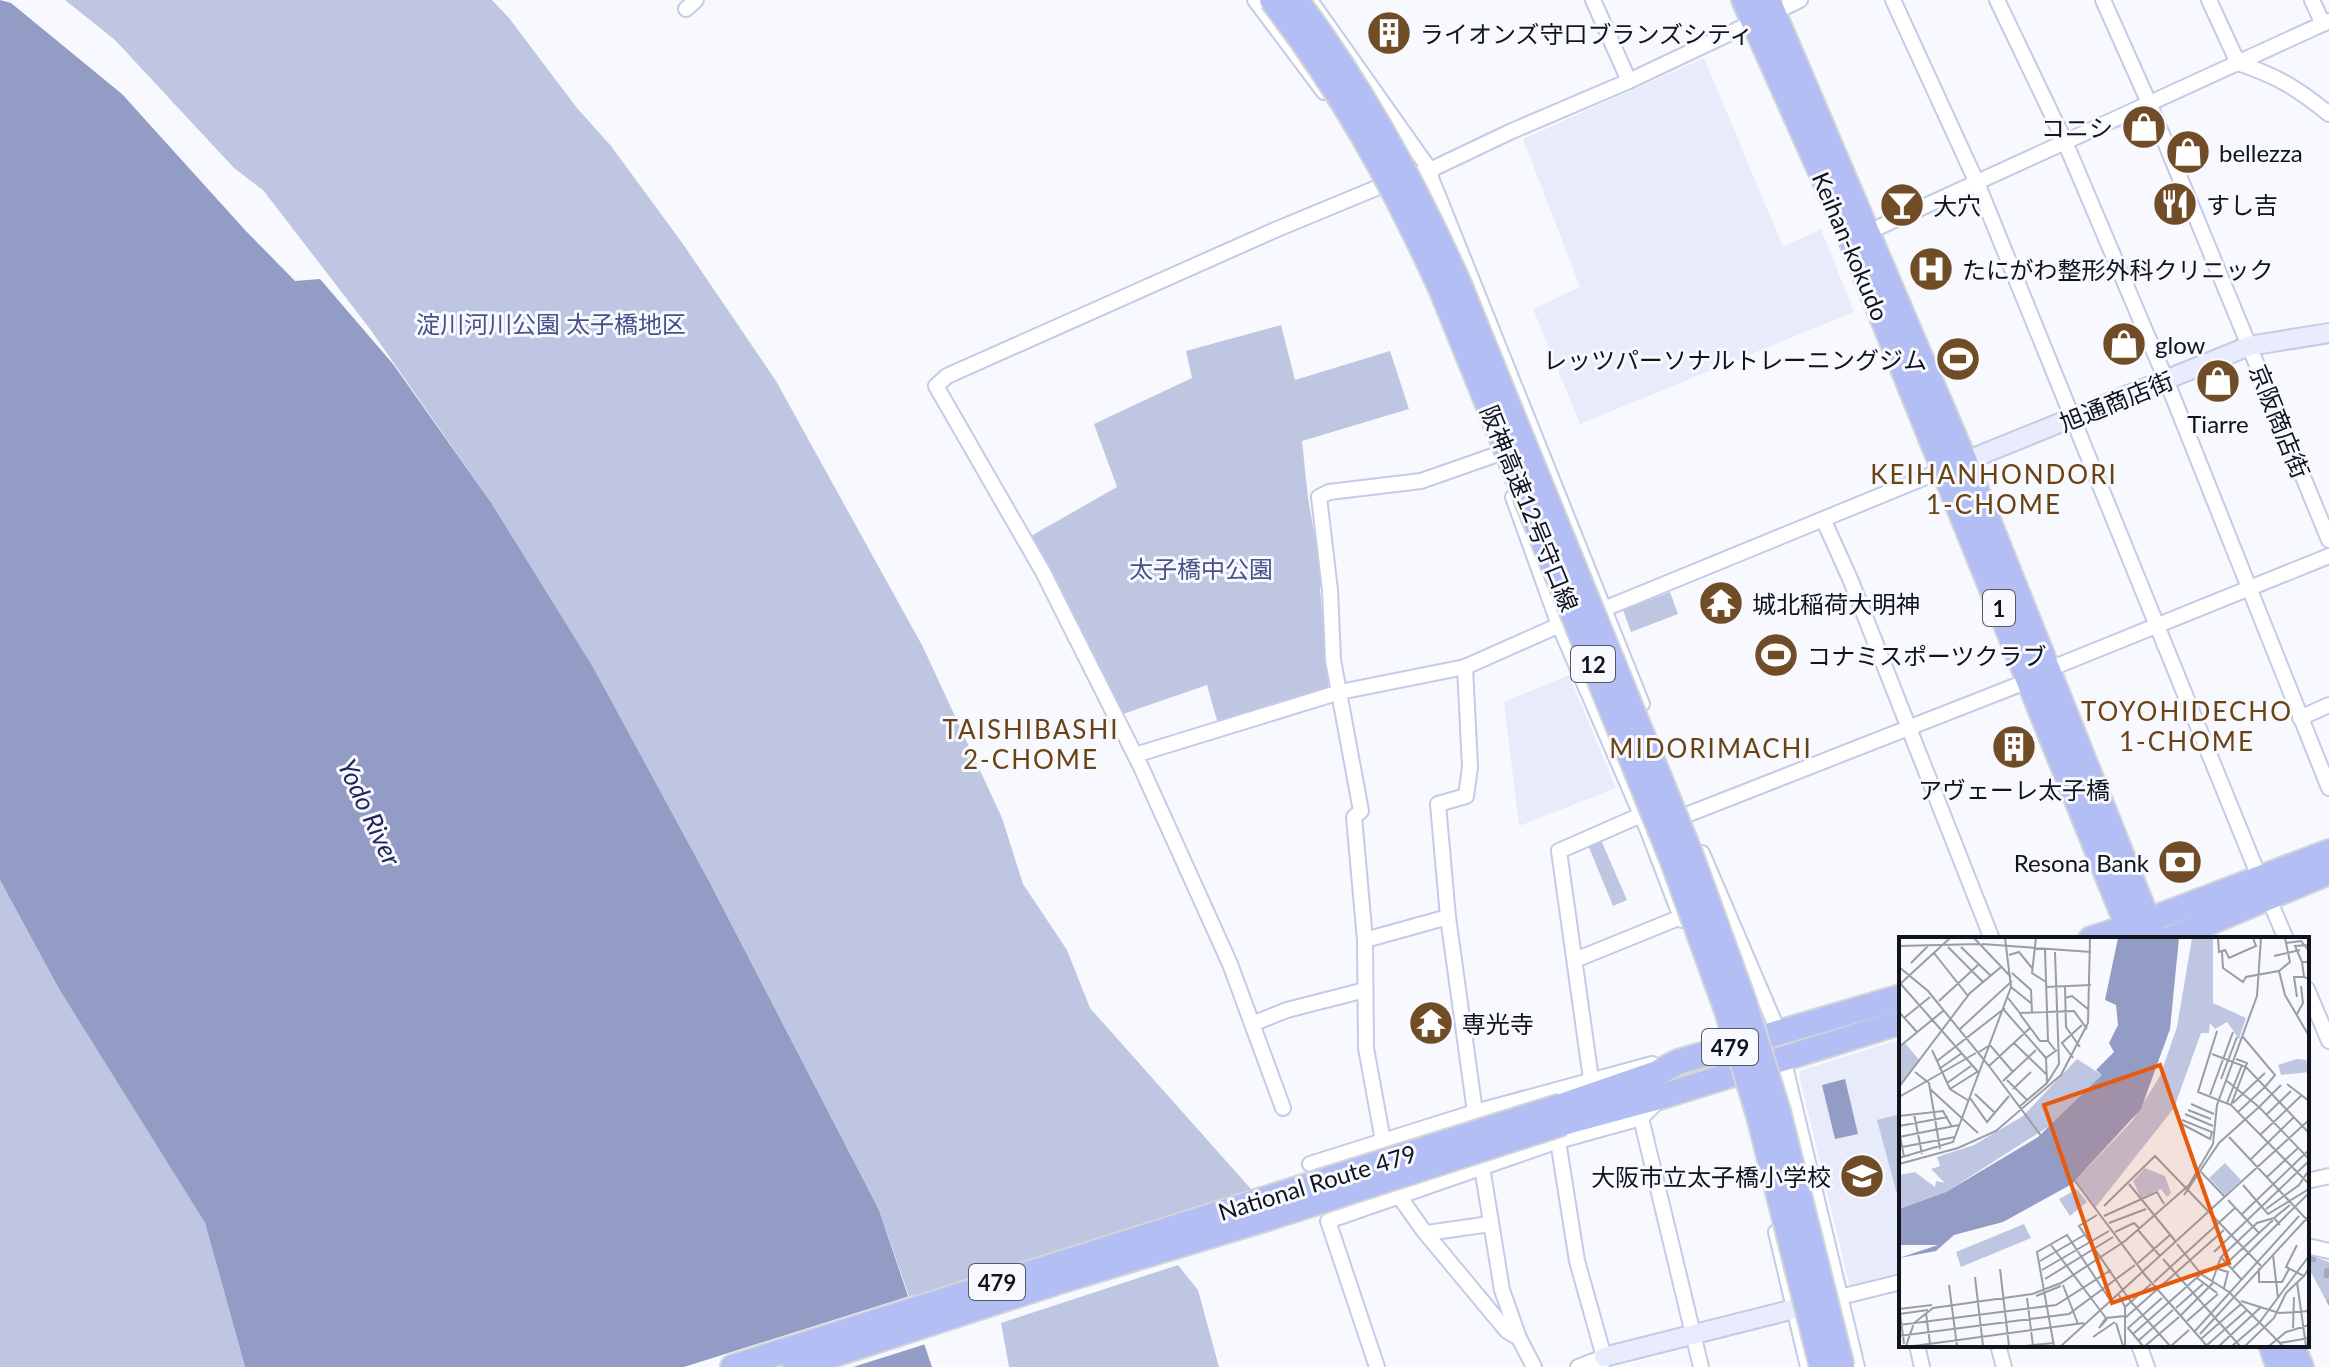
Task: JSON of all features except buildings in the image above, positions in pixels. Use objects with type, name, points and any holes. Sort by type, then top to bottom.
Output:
[{"type":"highway","name":"阪神高速12号守口線","points":[[1272,0],[1351,113],[1410,221],[1448,306],[1666,845],[1726,1008],[1755,1102],[1822,1367]]},
{"type":"highway","name":"阪神高速12号守口線","points":[[1296,0],[1367,101],[1427,211],[1684,839],[1761,1056],[1782,1126],[1842,1367]]},
{"type":"highway","name":"Keihan-kokudo","points":[[1760,8],[1859,236],[1963,462],[2038,676],[2141,932]]},
{"type":"highway","points":[[2174,937],[2329,852]]},
{"type":"highway","points":[[2105,937],[2141,932],[2264,888],[2329,872]]},
{"type":"highway","name":"National Route 479","points":[[795,1367],[1561,1123],[1678,1062],[1899,998]]},
{"type":"highway","name":"National Route 479","points":[[733,1367],[1561,1123],[1663,1096],[1899,1023]]},
{"type":"highway","points":[[2272,1347],[2279,1367]]},
{"type":"highway","points":[[2293,1347],[2301,1367]]},
{"type":"main road","name":"旭通商店街","points":[[1963,462],[2167,382],[2249,346],[2329,333]]},
{"type":"main road","points":[[1602,1362],[1794,1309]]},
{"type":"street","points":[[1255,0],[1354,132],[1386,184],[1498,454],[1559,625],[1648,831],[1730,1047]]},
{"type":"street","points":[[1310,0],[1430,170],[1685,814],[1779,1033]]},
{"type":"street","points":[[1593,0],[1629,81]]},
{"type":"street","points":[[1283,1108],[1230,964],[1135,755],[1076,633],[1014,518],[936,386],[947,376],[1180,271],[1386,184],[1430,170],[1629,81],[1760,8],[1800,0]]},
{"type":"street","points":[[1893,0],[1977,183],[2285,937]]},
{"type":"street","points":[[1997,0],[2065,142],[2167,382],[2329,788]]},
{"type":"street","name":"京阪商店街","points":[[2103,0],[2329,540]]},
{"type":"street","points":[[2209,0],[2238,63],[2275,75],[2329,114]]},
{"type":"street","points":[[1859,236],[2065,142],[2151,109],[2238,63],[2326,23],[2312,0]]},
{"type":"street","points":[[1383,1141],[1366,1048],[1365,940],[1354,817],[1361,811],[1333,660],[1330,590],[1319,497],[1329,492],[1421,481],[1498,454]]},
{"type":"street","points":[[1135,755],[1340,692],[1465,667],[1559,625],[1824,521],[1963,462]]},
{"type":"street","points":[[1824,521],[1851,581],[1991,937]]},
{"type":"street","points":[[1648,831],[2329,556]]},
{"type":"street","points":[[1465,667],[1470,767],[1466,796],[1438,804],[1448,917],[1475,1112]]},
{"type":"street","points":[[2300,718],[2329,705]]},
{"type":"street","points":[[1591,1079],[1559,851],[1641,815]]},
{"type":"street","points":[[1365,940],[1448,917]]},
{"type":"street","points":[[1575,960],[1681,917]]},
{"type":"street","points":[[1252,1024],[1287,1010],[1365,990]]},
{"type":"street","points":[[2309,994],[2329,1041]]},
{"type":"street","points":[[1783,1058],[1857,1367]]},
{"type":"street","points":[[1310,1164],[1591,1079],[1648,1064],[1678,1062]]},
{"type":"street","points":[[1737,1073],[1808,1367]]},
{"type":"street","points":[[1377,1367],[1328,1221],[1482,1167],[1561,1123],[1641,1118],[1663,1096]]},
{"type":"street","points":[[1641,1118],[1701,1367]]},
{"type":"street","points":[[1561,1123],[1577,1261],[1602,1362],[1578,1367]]},
{"type":"street","points":[[1482,1167],[1502,1290],[1519,1338],[1534,1367]]},
{"type":"street","points":[[2309,1181],[2329,1176]]},
{"type":"street","points":[[1399,1196],[1507,1331],[1519,1338]]},
{"type":"street","points":[[1427,1233],[1490,1224]]},
{"type":"street","points":[[2309,1246],[2329,1251]]},
{"type":"street","points":[[1794,1309],[1899,1282]]},
{"type":"street","points":[[1917,1347],[1922,1367]]},
{"type":"street","points":[[1999,1347],[2004,1367]]},
{"type":"street","points":[[2140,1347],[2147,1367]]},
{"type":"shaded area","points":[[1704,58],[1783,247],[1821,229],[1854,312],[1580,424],[1533,309],[1580,287],[1523,139]]},
{"type":"shaded area","points":[[1569,675],[1616,788],[1519,826],[1504,702]]},
{"type":"shaded area","name":"大阪市立太子橋小学校","points":[[1899,1040],[1899,1279],[1851,1291],[1799,1075],[1802,1070]]},
{"type":"green space","name":"淀川河川公園 太子橋地区","points":[[65,0],[492,0],[611,146],[683,244],[776,381],[923,647],[1002,818],[1023,884],[1067,950],[1090,1008],[1267,1207],[917,1319],[879,1210],[710,883],[593,667],[492,504],[370,329],[263,190],[234,168],[115,40]]},
{"type":"green space","name":"太子橋中公園","points":[[1281,325],[1295,380],[1390,351],[1409,409],[1302,441],[1308,498],[1323,582],[1320,588],[1329,691],[1218,724],[1207,685],[1123,714],[1031,536],[1117,487],[1094,424],[1192,378],[1186,351]]},
{"type":"green space","points":[[1670,592],[1678,614],[1631,632],[1623,610]]},
{"type":"green space","points":[[1601,840],[1627,900],[1613,906],[1588,845]]},
{"type":"green space","points":[[0,880],[59,989],[205,1223],[245,1367],[0,1367]]},
{"type":"green space","points":[[1899,1114],[1899,1202],[1877,1120]]},
{"type":"green space","points":[[2309,1256],[2329,1262],[2329,1306],[2309,1269]]},
{"type":"green space","points":[[1178,1265],[1198,1290],[1219,1367],[1009,1367],[1001,1323]]},
{"type":"water","name":"Yodo River","points":[[0,0],[11,3],[122,94],[295,281],[320,279],[393,364],[492,504],[593,667],[710,883],[879,1210],[932,1367],[245,1367],[205,1223],[59,989],[0,880]]},
{"type":"water","points":[[1845,1079],[1858,1134],[1835,1139],[1822,1085]]},
{"type":"pier","points":[[913,1295],[929,1343],[853,1367],[684,1367]]},
{"type":"place","name":"ライオンズ守口ブランズシティ","points":[[1389,33]]},
{"type":"place","name":"コニシ","points":[[2144,127]]},
{"type":"place","name":"bellezza","points":[[2188,152]]},
{"type":"place","name":"すし吉","points":[[2175,204]]},
{"type":"place","name":"大穴","points":[[1902,205]]},
{"type":"place","name":"たにがわ整形外科クリニック","points":[[1931,269]]},
{"type":"place","name":"glow","points":[[2124,344]]},
{"type":"place","name":"レッツパーソナルトレーニングジム","points":[[1958,359]]},
{"type":"place","name":"Tiarre","points":[[2218,381]]},
{"type":"place","name":"城北稲荷大明神","points":[[1721,603]]},
{"type":"place","name":"コナミスポーツクラブ","points":[[1776,655]]},
{"type":"place","name":"アヴェーレ太子橋","points":[[2014,747]]},
{"type":"place","name":"Resona Bank","points":[[2180,862]]},
{"type":"place","name":"専光寺","points":[[1431,1023]]},
{"type":"place","name":"大阪市立太子橋小学校","points":[[1862,1176]]},
{"type":"district","name":"KEIHANHONDORI 1-CHOME","points":[[1994,489]]},
{"type":"district","name":"TOYOHIDECHO 1-CHOME","points":[[2187,726]]},
{"type":"district","name":"TAISHIBASHI 2-CHOME","points":[[1031,744]]},
{"type":"district","name":"MIDORIMACHI","points":[[1711,748]]}]
